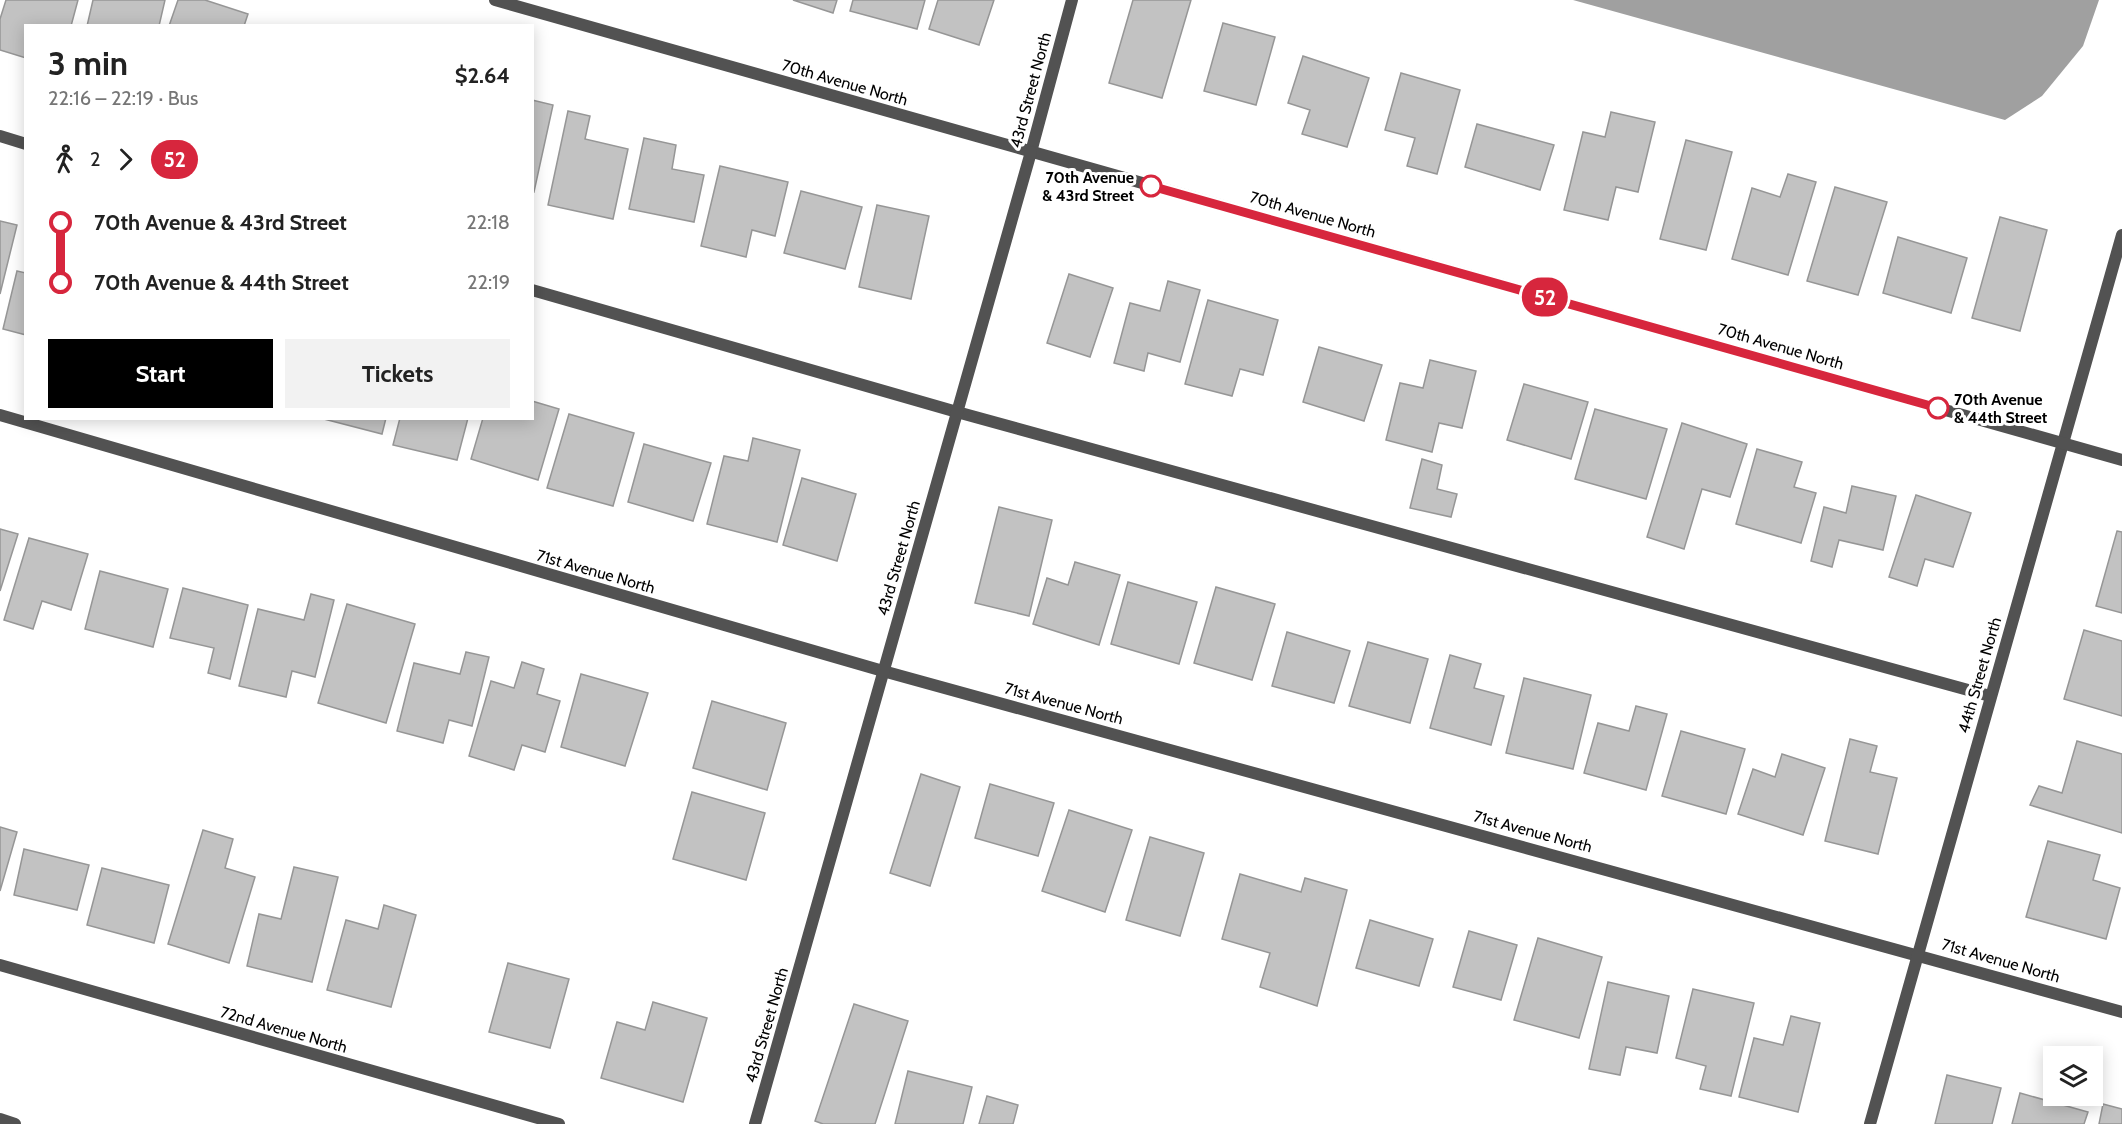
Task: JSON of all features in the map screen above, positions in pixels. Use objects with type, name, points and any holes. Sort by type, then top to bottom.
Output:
[{"type":"street","name":"70th Avenue North","points":[[495,0],[2122,460]]},
{"type":"street","name":"43rd Street North","points":[[755,1124],[1072,0]]},
{"type":"street","points":[[0,136],[24,143]]},
{"type":"street","name":"44th Street North","points":[[1870,1124],[2122,235]]},
{"type":"street","points":[[534,291],[957,412],[1990,696]]},
{"type":"street","name":"71st Avenue North","points":[[0,415],[883,671],[2122,1012]]},
{"type":"street","name":"72nd Avenue North","points":[[0,965],[559,1124]]},
{"type":"street","points":[[0,1119],[15,1124]]},
{"type":"shaded area","points":[[1573,0],[2099,0],[2083,46],[2042,96],[2005,120]]},
{"type":"building","points":[[6,0],[78,0],[72,24],[24,24],[24,57],[0,50],[0,19]]},
{"type":"building","points":[[93,0],[165,0],[159,24],[87,24]]},
{"type":"building","points":[[178,0],[205,0],[248,14],[245,24],[170,24]]},
{"type":"building","points":[[793,0],[837,0],[833,13]]},
{"type":"building","points":[[853,0],[925,0],[917,29],[850,11]]},
{"type":"building","points":[[938,0],[994,0],[979,45],[929,29]]},
{"type":"building","points":[[1133,0],[1191,0],[1162,98],[1109,83]]},
{"type":"building","points":[[1223,23],[1275,37],[1256,105],[1204,91]]},
{"type":"building","points":[[1303,56],[1369,78],[1347,147],[1302,134],[1310,110],[1288,103]]},
{"type":"building","points":[[1401,73],[1460,90],[1437,174],[1407,166],[1415,138],[1385,130]]},
{"type":"building","points":[[534,100],[553,105],[534,192]]},
{"type":"building","points":[[568,111],[590,116],[585,139],[628,149],[613,219],[548,205]]},
{"type":"building","points":[[1611,112],[1655,122],[1638,192],[1616,187],[1608,220],[1564,210],[1583,132],[1605,137]]},
{"type":"building","points":[[1477,124],[1554,145],[1540,190],[1465,167]]},
{"type":"building","points":[[644,138],[676,145],[672,169],[704,175],[694,222],[629,209]]},
{"type":"building","points":[[1686,140],[1732,152],[1706,250],[1660,239]]},
{"type":"building","points":[[720,166],[788,182],[775,236],[752,230],[746,257],[701,246]]},
{"type":"building","points":[[1788,174],[1816,182],[1788,275],[1732,259],[1752,188],[1780,197]]},
{"type":"building","points":[[1835,187],[1887,202],[1858,295],[1807,281]]},
{"type":"building","points":[[801,191],[862,207],[845,269],[784,253]]},
{"type":"building","points":[[877,205],[929,216],[911,299],[859,287]]},
{"type":"building","points":[[2000,217],[2047,230],[2020,331],[1972,318]]},
{"type":"building","points":[[0,221],[17,225],[0,294]]},
{"type":"building","points":[[1898,237],[1967,258],[1951,313],[1883,293]]},
{"type":"building","points":[[17,271],[24,273],[24,334],[3,329]]},
{"type":"building","points":[[1069,274],[1113,288],[1090,357],[1047,343]]},
{"type":"building","points":[[1168,281],[1200,290],[1180,362],[1148,353],[1144,371],[1114,363],[1130,303],[1160,311]]},
{"type":"building","points":[[1208,300],[1278,320],[1263,375],[1240,369],[1232,396],[1185,384]]},
{"type":"building","points":[[1319,347],[1382,365],[1364,421],[1303,402]]},
{"type":"building","points":[[1430,360],[1476,371],[1462,428],[1439,423],[1432,452],[1386,440],[1400,383],[1423,388]]},
{"type":"building","points":[[1524,384],[1588,402],[1571,459],[1507,440]]},
{"type":"building","points":[[534,402],[559,409],[538,480],[471,459],[482,420],[534,420]]},
{"type":"building","points":[[1595,409],[1667,429],[1646,499],[1575,479]]},
{"type":"building","points":[[569,414],[634,433],[613,506],[547,488]]},
{"type":"building","points":[[328,420],[386,420],[382,434]]},
{"type":"building","points":[[399,420],[467,420],[457,460],[393,445]]},
{"type":"building","points":[[1682,423],[1747,444],[1730,497],[1702,489],[1684,549],[1647,537]]},
{"type":"building","points":[[753,438],[800,450],[777,542],[707,524],[724,456],[748,461]]},
{"type":"building","points":[[644,444],[711,463],[693,521],[628,502]]},
{"type":"building","points":[[1757,449],[1802,462],[1794,487],[1816,493],[1801,543],[1736,524]]},
{"type":"building","points":[[1422,459],[1442,465],[1437,489],[1457,494],[1451,517],[1410,508]]},
{"type":"building","points":[[802,478],[856,494],[837,561],[783,545]]},
{"type":"building","points":[[1852,486],[1896,496],[1883,550],[1839,540],[1832,567],[1811,561],[1824,507],[1846,513]]},
{"type":"building","points":[[1916,495],[1971,513],[1953,567],[1925,559],[1917,586],[1889,577]]},
{"type":"building","points":[[999,507],[1052,520],[1029,616],[975,603]]},
{"type":"building","points":[[0,529],[18,534],[0,591]]},
{"type":"building","points":[[2117,531],[2122,532],[2122,613],[2096,606]]},
{"type":"building","points":[[29,538],[88,554],[71,610],[42,601],[33,629],[4,620]]},
{"type":"building","points":[[1075,562],[1120,575],[1099,645],[1033,624],[1047,578],[1068,585]]},
{"type":"building","points":[[100,571],[168,589],[153,647],[85,629]]},
{"type":"building","points":[[1128,582],[1197,602],[1179,664],[1111,644]]},
{"type":"building","points":[[1216,587],[1275,604],[1252,680],[1194,663]]},
{"type":"building","points":[[183,588],[248,605],[230,679],[208,673],[214,648],[170,638]]},
{"type":"building","points":[[311,594],[334,600],[315,677],[292,671],[286,697],[239,686],[258,609],[304,620]]},
{"type":"building","points":[[347,604],[415,624],[386,723],[318,703]]},
{"type":"building","points":[[2084,630],[2122,641],[2122,716],[2064,699]]},
{"type":"building","points":[[1287,632],[1350,651],[1334,703],[1272,686]]},
{"type":"building","points":[[1368,642],[1428,659],[1410,723],[1349,706]]},
{"type":"building","points":[[466,652],[489,657],[472,726],[449,720],[443,743],[397,731],[414,663],[460,674]]},
{"type":"building","points":[[1450,655],[1481,664],[1474,688],[1504,696],[1491,745],[1430,728]]},
{"type":"building","points":[[522,662],[544,669],[537,694],[560,701],[545,752],[522,745],[514,770],[469,756],[491,681],[514,688]]},
{"type":"building","points":[[581,674],[648,693],[625,766],[561,747]]},
{"type":"building","points":[[1524,678],[1591,695],[1573,769],[1506,753]]},
{"type":"building","points":[[712,701],[786,723],[767,790],[693,768]]},
{"type":"building","points":[[1636,706],[1667,714],[1646,790],[1584,773],[1598,723],[1629,731]]},
{"type":"building","points":[[1681,731],[1745,749],[1726,814],[1662,796]]},
{"type":"building","points":[[1850,739],[1877,746],[1870,772],[1897,778],[1878,854],[1825,841]]},
{"type":"building","points":[[2077,741],[2122,754],[2122,833],[2030,805],[2039,786],[2062,793]]},
{"type":"building","points":[[1782,754],[1825,768],[1803,835],[1738,814],[1753,769],[1775,777]]},
{"type":"building","points":[[921,774],[960,787],[930,886],[890,873]]},
{"type":"building","points":[[990,784],[1054,803],[1038,856],[975,838]]},
{"type":"building","points":[[692,792],[765,813],[746,880],[673,859]]},
{"type":"building","points":[[1069,810],[1132,830],[1105,912],[1042,891]]},
{"type":"building","points":[[0,827],[17,832],[0,891]]},
{"type":"building","points":[[203,830],[233,839],[225,868],[255,877],[229,963],[168,944]]},
{"type":"building","points":[[1150,837],[1204,853],[1180,936],[1126,920]]},
{"type":"building","points":[[2048,841],[2100,855],[2093,880],[2120,888],[2106,939],[2026,917]]},
{"type":"building","points":[[24,849],[89,865],[77,910],[14,895]]},
{"type":"building","points":[[294,867],[338,877],[312,982],[247,966],[259,914],[281,919]]},
{"type":"building","points":[[102,868],[169,885],[154,943],[87,925]]},
{"type":"building","points":[[1240,874],[1301,892],[1305,878],[1347,890],[1317,1006],[1260,987],[1270,953],[1222,939]]},
{"type":"building","points":[[384,905],[416,915],[391,1007],[327,990],[346,920],[378,929]]},
{"type":"building","points":[[1370,920],[1433,939],[1419,986],[1356,968]]},
{"type":"building","points":[[1469,931],[1517,945],[1501,1000],[1453,987]]},
{"type":"building","points":[[1538,938],[1602,957],[1579,1038],[1514,1020]]},
{"type":"building","points":[[508,963],[569,979],[550,1048],[489,1032]]},
{"type":"building","points":[[1608,982],[1669,996],[1657,1053],[1626,1047],[1620,1075],[1589,1069]]},
{"type":"building","points":[[1693,989],[1754,1003],[1731,1096],[1700,1089],[1706,1066],[1676,1058]]},
{"type":"building","points":[[653,1002],[707,1018],[683,1102],[601,1078],[617,1022],[645,1030]]},
{"type":"building","points":[[854,1004],[908,1021],[875,1124],[823,1124],[815,1121]]},
{"type":"building","points":[[1791,1016],[1820,1023],[1798,1112],[1739,1097],[1754,1038],[1783,1045]]},
{"type":"building","points":[[908,1071],[972,1087],[963,1124],[895,1124]]},
{"type":"building","points":[[1947,1075],[2001,1088],[1992,1124],[1935,1124]]},
{"type":"building","points":[[2020,1093],[2043,1099],[2043,1106],[2067,1106],[2088,1112],[2084,1124],[2012,1124]]},
{"type":"building","points":[[987,1096],[1018,1105],[1013,1124],[979,1124]]},
{"type":"building","points":[[2103,1104],[2122,1109],[2122,1124],[2099,1124]]},
{"type":"bus line","name":"52","points":[[1151,186],[1938,408]]},
{"type":"place","name":"70th Avenue & 43rd Street","points":[[1151,186]]},
{"type":"place","name":"70th Avenue & 44th Street","points":[[1938,408]]}]
